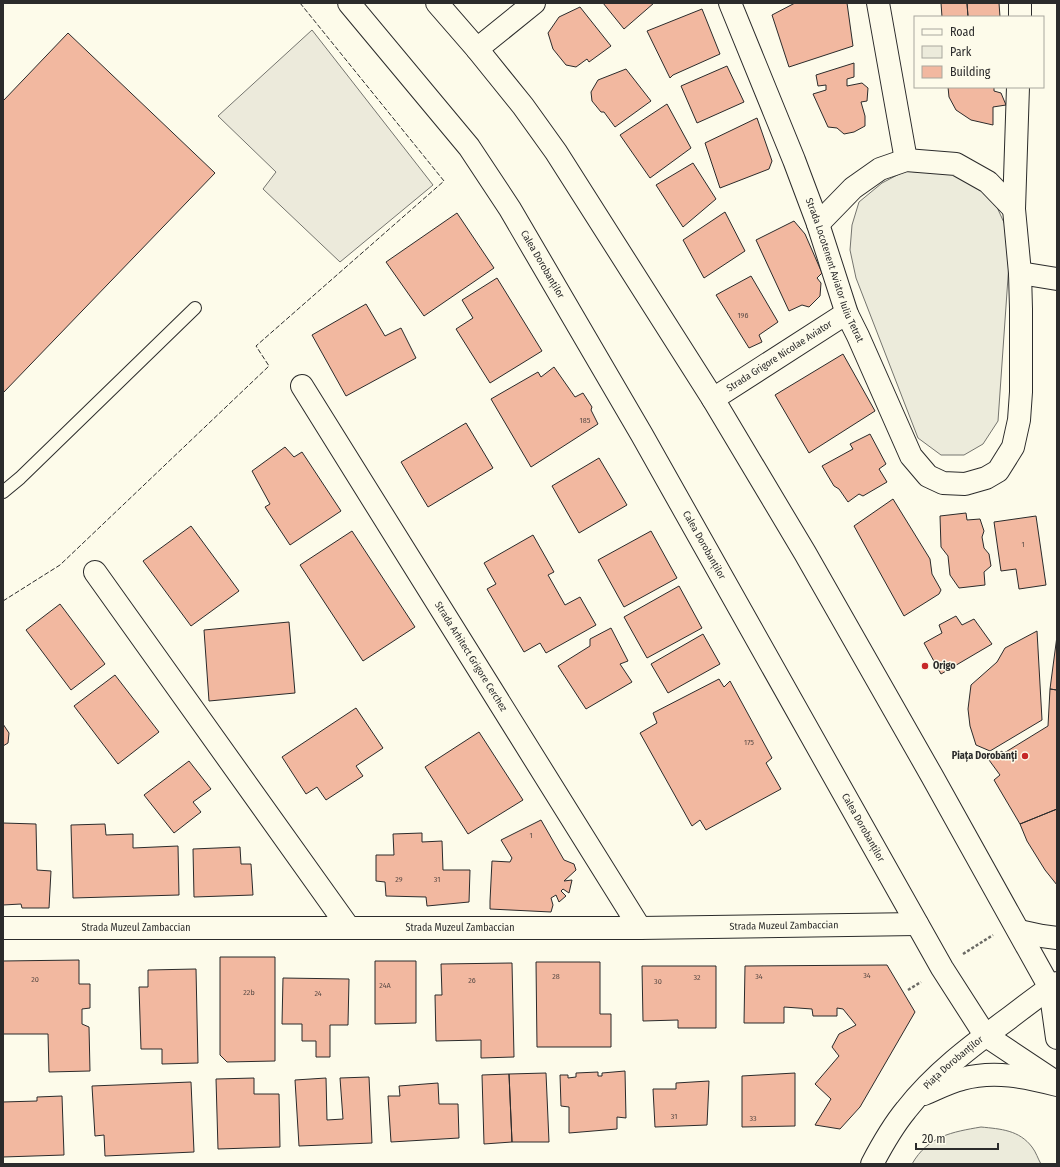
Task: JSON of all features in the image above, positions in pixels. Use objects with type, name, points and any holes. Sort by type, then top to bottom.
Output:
[{"type":"street","name":"Calea Dorobanților","points":[[349,3],[469,147],[510,209],[646,442],[942,968],[985,1035],[1057,1084]]},
{"type":"street","points":[[437,3],[477,49],[523,106],[556,152],[713,399],[929,770],[1016,926],[1054,985],[1057,1038]]},
{"type":"street","points":[[477,49],[534,3]]},
{"type":"street","name":"Strada Locotenent Aviator Iuliu Tetrat","points":[[730,3],[794,160],[818,224],[847,314],[911,456],[928,476],[943,483],[965,484],[986,478],[998,471],[1013,447],[1019,420],[1021,392],[1020,273]]},
{"type":"street","points":[[878,3],[906,160]]},
{"type":"street","points":[[1020,3],[1020,16]]},
{"type":"street","points":[[1018,88],[1014,209],[1020,273],[1057,279]]},
{"type":"street","points":[[818,224],[853,188],[880,168],[906,160],[956,164],[988,182],[1014,209]]},
{"type":"street","name":"Strada Grigore Nicolae Aviator","points":[[713,399],[847,314]]},
{"type":"street","name":"Strada Arhitect Grigore Cerchez","points":[[302,386],[640,928]]},
{"type":"street","points":[[95,572],[349,928]]},
{"type":"street","name":"Strada Muzeul Zambaccian","points":[[3,928],[640,928],[917,924]]},
{"type":"street","points":[[1016,926],[1042,936],[1057,938]]},
{"type":"street","name":"Piața Dorobanților","points":[[872,1164],[880,1147],[906,1109],[951,1062],[985,1035],[1054,985]]},
{"type":"street","points":[[917,1096],[962,1079],[982,1075],[1005,1075],[1031,1078],[1057,1084]]},
{"type":"lane","points":[[3,492],[20,478],[195,308]]},
{"type":"path","points":[[908,990],[942,968],[1016,926]]},
{"type":"green space","points":[[905,171],[962,175],[980,188],[996,205],[1006,227],[1009,263],[998,421],[983,444],[964,455],[941,455],[918,438],[856,278],[850,250],[852,225],[859,202],[882,183]]},
{"type":"green space","points":[[981,1127],[1009,1131],[1021,1137],[1027,1141],[1035,1151],[1041,1164],[912,1164],[925,1147],[933,1141],[960,1131]]},
{"type":"shaded area","points":[[312,30],[433,185],[340,262],[263,189],[276,172],[218,116]]},
{"type":"building","points":[[603,3],[654,3],[624,29]]},
{"type":"building","points":[[795,3],[847,3],[853,46],[789,67],[772,15]]},
{"type":"building","points":[[941,3],[967,3],[968,16],[942,16]]},
{"type":"building","points":[[967,3],[999,3],[1000,16],[968,16]]},
{"type":"building","points":[[580,7],[611,46],[589,62],[587,59],[576,67],[566,65],[553,49],[548,33],[559,17]]},
{"type":"building","points":[[702,9],[720,54],[673,75],[670,78],[647,31]]},
{"type":"building","points":[[68,33],[215,173],[3,393],[3,101]]},
{"type":"building","points":[[854,63],[854,77],[847,79],[847,86],[862,83],[868,88],[867,101],[861,102],[865,116],[865,126],[854,132],[844,134],[837,128],[828,127],[813,94],[826,90],[826,85],[818,86],[816,75]]},
{"type":"building","points":[[727,66],[744,102],[697,123],[681,86]]},
{"type":"building","points":[[626,69],[651,101],[615,127],[604,112],[601,112],[592,101],[591,92],[598,80]]},
{"type":"building","points":[[948,88],[994,88],[994,91],[1001,93],[1006,105],[993,107],[993,125],[971,120],[956,110],[949,97]]},
{"type":"building","points":[[667,104],[691,148],[650,178],[620,135]]},
{"type":"building","points":[[757,118],[772,161],[769,169],[720,188],[705,143]]},
{"type":"building","points":[[693,163],[716,199],[683,227],[656,185]]},
{"type":"building","points":[[725,212],[745,251],[704,278],[683,240]]},
{"type":"building","points":[[457,213],[494,268],[424,316],[386,262]]},
{"type":"building","points":[[794,221],[805,234],[822,273],[817,278],[821,283],[820,296],[809,307],[802,305],[789,311],[756,240]]},
{"type":"building","points":[[751,276],[778,322],[759,335],[762,342],[749,348],[716,295]]},
{"type":"building","points":[[497,278],[542,351],[490,383],[456,329],[473,318],[462,300]]},
{"type":"building","points":[[366,304],[385,336],[401,328],[416,358],[346,396],[312,335]]},
{"type":"building","points":[[843,354],[875,411],[809,453],[775,395]]},
{"type":"building","points":[[554,367],[575,397],[583,393],[592,407],[591,410],[598,424],[531,467],[491,399],[538,372],[541,377]]},
{"type":"building","points":[[466,423],[493,468],[428,507],[401,462]]},
{"type":"building","points":[[870,434],[886,464],[879,469],[887,482],[863,496],[859,494],[848,502],[839,489],[834,486],[822,466],[853,449],[850,444]]},
{"type":"building","points":[[285,447],[294,457],[302,452],[341,511],[290,545],[265,507],[270,504],[252,471]]},
{"type":"building","points":[[599,458],[627,505],[579,533],[552,486]]},
{"type":"building","points":[[893,499],[930,559],[932,574],[941,590],[939,594],[904,616],[854,526]]},
{"type":"building","points":[[966,513],[967,520],[980,519],[984,531],[982,537],[984,548],[989,554],[991,566],[984,572],[985,585],[959,588],[950,575],[948,556],[941,547],[940,516]]},
{"type":"building","points":[[1036,516],[1046,585],[1019,589],[1016,569],[1001,571],[994,522]]},
{"type":"building","points":[[191,526],[239,591],[191,626],[143,561]]},
{"type":"building","points":[[352,531],[415,627],[363,661],[300,565]]},
{"type":"building","points":[[651,531],[677,578],[624,607],[598,560]]},
{"type":"building","points":[[533,535],[554,572],[548,575],[565,605],[580,597],[596,625],[546,653],[540,643],[524,652],[487,589],[496,584],[484,563]]},
{"type":"building","points":[[679,586],[702,628],[647,658],[624,617]]},
{"type":"building","points":[[60,604],[105,664],[71,690],[26,630]]},
{"type":"building","points":[[956,616],[962,625],[974,619],[992,644],[941,674],[924,643],[942,633],[939,625]]},
{"type":"building","points":[[289,622],[295,693],[209,701],[204,630]]},
{"type":"building","points":[[611,628],[628,661],[620,664],[632,682],[586,709],[558,666],[590,646],[590,639]]},
{"type":"building","points":[[1037,631],[1042,720],[990,751],[976,745],[970,726],[968,709],[971,685],[997,662],[1005,648]]},
{"type":"building","points":[[703,634],[720,664],[668,693],[651,664]]},
{"type":"building","points":[[1057,636],[1057,690],[1050,689]]},
{"type":"building","points":[[115,675],[159,732],[118,764],[74,706]]},
{"type":"building","points":[[719,679],[724,687],[730,681],[772,758],[766,763],[781,789],[706,830],[700,820],[692,826],[640,733],[657,723],[653,713]]},
{"type":"building","name":"Piața Dorobanți","points":[[1050,689],[1057,690],[1057,809],[1020,824],[994,780],[1000,775],[989,760],[1002,751],[1004,753],[1048,726]]},
{"type":"building","points":[[356,708],[383,748],[356,766],[363,776],[326,800],[317,787],[306,794],[282,757]]},
{"type":"building","points":[[3,724],[9,733],[8,743],[3,746]]},
{"type":"building","points":[[479,732],[523,800],[468,834],[425,767]]},
{"type":"building","points":[[189,761],[211,789],[193,802],[201,812],[174,833],[144,795]]},
{"type":"building","points":[[1057,809],[1057,885],[1045,870],[1027,841],[1020,824]]},
{"type":"building","points":[[541,820],[564,860],[574,864],[576,870],[564,881],[572,880],[569,893],[563,889],[561,891],[566,896],[559,902],[556,895],[551,898],[553,905],[551,912],[490,909],[492,861],[510,862],[512,858],[501,840]]},
{"type":"building","points":[[3,823],[36,824],[37,870],[51,871],[49,908],[22,908],[21,904],[3,905]]},
{"type":"building","points":[[105,824],[106,835],[133,834],[133,848],[178,846],[179,895],[73,898],[71,825]]},
{"type":"building","points":[[422,833],[422,842],[442,841],[443,870],[470,870],[469,902],[427,906],[426,897],[386,896],[385,882],[376,881],[376,855],[394,855],[393,834]]},
{"type":"building","points":[[240,847],[241,864],[251,864],[253,895],[194,897],[193,849]]},
{"type":"building","points":[[220,957],[275,957],[275,1061],[227,1062],[220,1055]]},
{"type":"building","points":[[79,960],[79,984],[90,984],[90,1008],[82,1009],[82,1024],[89,1027],[90,1071],[49,1072],[48,1034],[3,1034],[3,961]]},
{"type":"building","points":[[375,961],[416,961],[416,1023],[375,1024]]},
{"type":"building","points":[[536,962],[600,962],[600,1014],[611,1014],[611,1047],[537,1047]]},
{"type":"building","points":[[512,963],[514,1057],[481,1058],[481,1040],[436,1041],[435,995],[442,995],[441,964]]},
{"type":"building","points":[[887,965],[915,1012],[860,1107],[840,1129],[815,1125],[831,1099],[815,1084],[839,1056],[832,1047],[839,1034],[856,1025],[843,1009],[837,1008],[837,1016],[813,1016],[812,1009],[784,1007],[784,1023],[744,1023],[745,966]]},
{"type":"building","points":[[642,966],[716,966],[716,1028],[678,1028],[678,1020],[643,1021]]},
{"type":"building","points":[[196,969],[198,1063],[162,1064],[162,1049],[141,1049],[139,987],[148,987],[148,970]]},
{"type":"building","points":[[283,978],[349,979],[348,1025],[330,1025],[330,1057],[316,1057],[316,1041],[302,1041],[302,1024],[282,1024]]},
{"type":"building","points":[[625,1071],[626,1118],[617,1117],[617,1129],[569,1133],[569,1107],[561,1106],[560,1075],[568,1075],[568,1078],[576,1077],[576,1073],[598,1072],[598,1076],[602,1076],[602,1073]]},
{"type":"building","points":[[546,1073],[549,1142],[512,1142],[509,1074]]},
{"type":"building","points":[[795,1073],[795,1126],[742,1127],[742,1076]]},
{"type":"building","points":[[509,1074],[512,1142],[484,1144],[482,1075]]},
{"type":"building","points":[[369,1077],[372,1143],[299,1146],[295,1080],[326,1078],[327,1120],[343,1119],[340,1078]]},
{"type":"building","points":[[254,1078],[254,1094],[279,1094],[280,1147],[218,1149],[216,1079]]},
{"type":"building","points":[[709,1081],[707,1125],[655,1127],[653,1089],[676,1089],[676,1083]]},
{"type":"building","points":[[191,1082],[194,1152],[105,1156],[104,1135],[95,1136],[92,1086]]},
{"type":"building","points":[[438,1083],[439,1104],[458,1104],[459,1138],[391,1142],[388,1096],[400,1096],[399,1086]]},
{"type":"building","points":[[62,1096],[64,1155],[3,1157],[3,1102],[37,1101],[37,1097]]},
{"type":"fence","points":[[3,601],[60,565],[269,366],[256,346],[444,181],[300,3]]},
{"type":"place","name":"Origo","points":[[925,666]]},
{"type":"place","name":"Piața Dorobanți","points":[[1025,756]]}]
